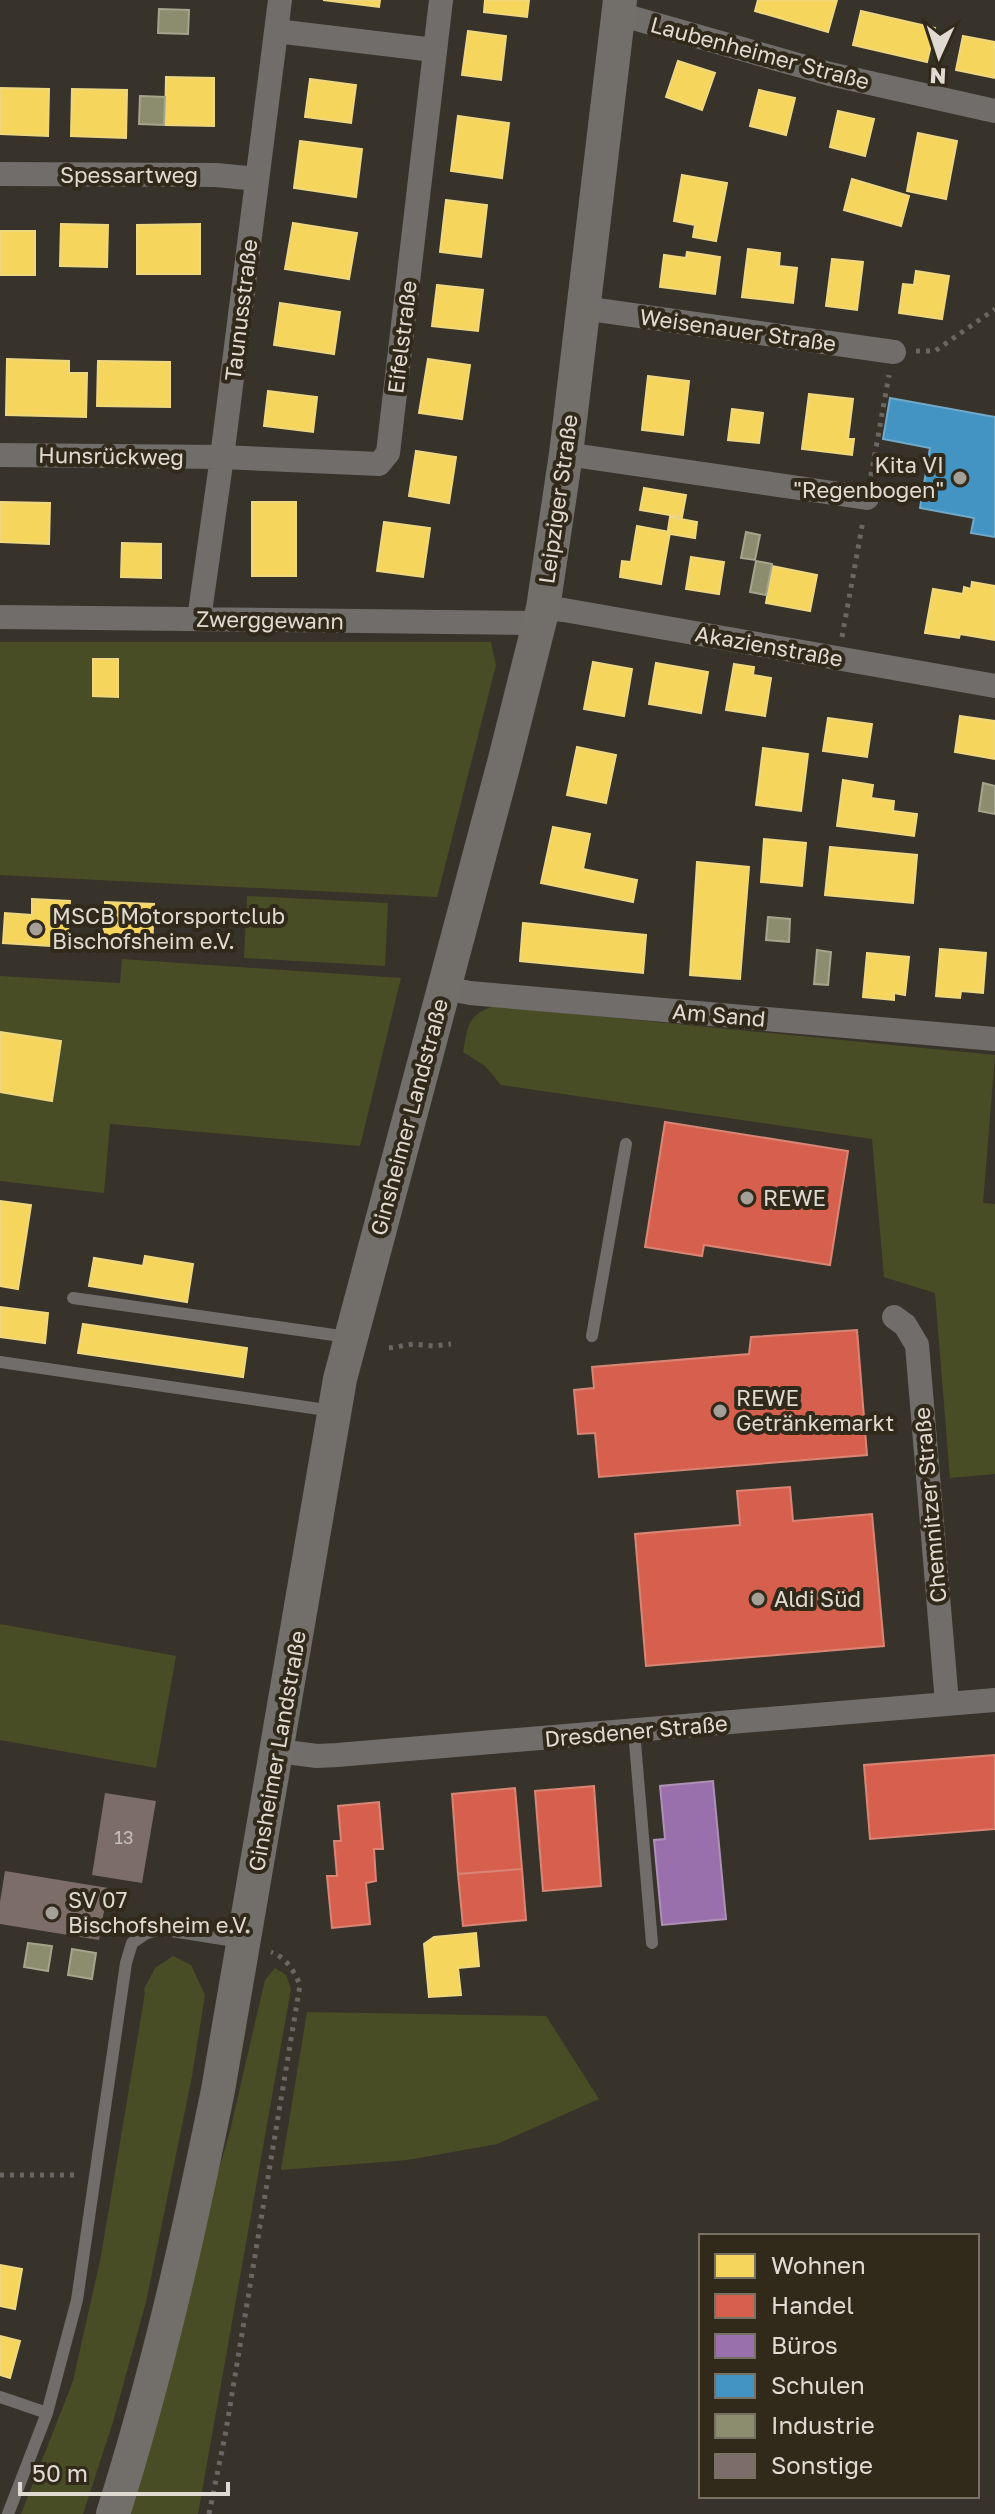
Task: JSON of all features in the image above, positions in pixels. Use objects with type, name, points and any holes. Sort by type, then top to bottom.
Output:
[{"type":"main road","name":"Leipziger Straße","points":[[444,988],[541,615],[566,454],[619,7]]},
{"type":"main road","name":"Ginsheimer Landstraße","points":[[113,2514],[160,2349],[195,2204],[218,2090],[335,1411],[351,1338],[444,988]]},
{"type":"street","name":"Taunusstraße","points":[[199,619],[280,0]]},
{"type":"street","name":"Eifelstraße","points":[[222,457],[379,464],[388,453],[441,0]]},
{"type":"street","name":"Laubenheimer Straße","points":[[619,7],[830,74],[995,111]]},
{"type":"street","points":[[276,31],[434,50]]},
{"type":"street","name":"Spessartweg","points":[[0,174],[216,175],[257,179]]},
{"type":"street","name":"Weisenauer Straße","points":[[583,308],[894,352]]},
{"type":"street","points":[[566,454],[867,498]]},
{"type":"street","name":"Hunsrückweg","points":[[0,455],[222,457]]},
{"type":"street","name":"Akazienstraße","points":[[541,615],[564,610],[995,686]]},
{"type":"street","name":"Zwerggewann","points":[[0,617],[199,619],[541,615]]},
{"type":"street","name":"Am Sand","points":[[444,988],[470,993],[995,1039]]},
{"type":"street","name":"Chemnitzer Straße","points":[[894,1317],[905,1325],[917,1345],[947,1703]]},
{"type":"street","name":"Dresdener Straße","points":[[278,1751],[337,1755],[995,1700]]},
{"type":"lane","points":[[592,1336],[626,1144]]},
{"type":"lane","points":[[73,1298],[351,1338]]},
{"type":"lane","points":[[0,1362],[335,1411]]},
{"type":"lane","points":[[634,1731],[652,1943]]},
{"type":"lane","points":[[8,2514],[47,2413],[77,2300],[126,1963],[132,1943],[159,1929],[243,1942]]},
{"type":"lane","points":[[0,2397],[47,2413]]},
{"type":"path","points":[[839,658],[894,352],[935,351],[995,309]]},
{"type":"path","points":[[389,1348],[413,1344],[451,1344]]},
{"type":"path","points":[[209,2514],[225,2436],[300,1985],[294,1970],[278,1955],[243,1942]]},
{"type":"path","points":[[0,2175],[95,2175]]},
{"type":"green space","points":[[0,642],[491,642],[496,665],[437,897],[0,875]]},
{"type":"green space","points":[[247,896],[388,903],[385,966],[244,958]]},
{"type":"green space","points":[[122,959],[401,978],[360,1146],[110,1124],[104,1193],[0,1181],[0,976],[120,983]]},
{"type":"green space","points":[[493,1006],[995,1055],[983,1203],[995,1204],[995,1474],[950,1478],[935,1293],[884,1277],[872,1139],[501,1085],[485,1066],[463,1052],[473,1018]]},
{"type":"green space","points":[[0,1624],[176,1656],[156,1768],[0,1740]]},
{"type":"green space","points":[[173,1956],[191,1965],[205,1995],[192,2076],[146,2302],[113,2422],[83,2514],[21,2514],[73,2381],[101,2256],[144,1989],[155,1968]]},
{"type":"green space","points":[[275,1968],[286,1975],[291,1989],[198,2514],[130,2514],[196,2247],[229,2135],[265,1980]]},
{"type":"green space","points":[[307,2012],[546,2016],[599,2099],[497,2144],[408,2160],[281,2170]]},
{"type":"building: Wohnen","points":[[323,0],[380,0],[379,7]]},
{"type":"building: Wohnen","points":[[485,0],[529,0],[527,17],[484,12]]},
{"type":"building: Wohnen","points":[[758,0],[837,0],[828,32],[755,11]]},
{"type":"building: Wohnen","points":[[861,11],[935,28],[927,62],[853,45]]},
{"type":"building: Wohnen","points":[[468,31],[506,36],[501,80],[462,75]]},
{"type":"building: Wohnen","points":[[963,36],[995,42],[995,78],[956,70]]},
{"type":"building: Wohnen","points":[[678,61],[715,73],[702,110],[666,97]]},
{"type":"building: Wohnen","points":[[166,77],[214,78],[214,126],[165,125]]},
{"type":"building: Wohnen","points":[[310,79],[356,85],[351,123],[305,117]]},
{"type":"building: Wohnen","points":[[0,88],[49,89],[48,136],[0,134]]},
{"type":"building: Wohnen","points":[[72,89],[127,90],[126,138],[71,136]]},
{"type":"building: Wohnen","points":[[759,90],[795,98],[786,135],[750,126]]},
{"type":"building: Wohnen","points":[[838,111],[874,119],[865,156],[830,147]]},
{"type":"building: Wohnen","points":[[458,116],[509,123],[502,178],[451,171]]},
{"type":"building: Wohnen","points":[[918,133],[957,141],[946,199],[907,191]]},
{"type":"building: Wohnen","points":[[300,141],[362,149],[356,197],[294,188]]},
{"type":"building: Wohnen","points":[[682,175],[727,183],[716,241],[693,237],[695,225],[674,221]]},
{"type":"building: Wohnen","points":[[852,179],[909,196],[901,226],[844,210]]},
{"type":"building: Wohnen","points":[[446,200],[487,205],[481,257],[440,252]]},
{"type":"building: Wohnen","points":[[293,223],[357,233],[349,279],[285,269]]},
{"type":"building: Wohnen","points":[[61,224],[108,225],[107,267],[60,266]]},
{"type":"building: Wohnen","points":[[200,224],[200,274],[137,274],[137,225]]},
{"type":"building: Wohnen","points":[[0,231],[35,231],[35,275],[0,275]]},
{"type":"building: Wohnen","points":[[748,249],[780,253],[779,266],[797,268],[793,303],[742,297]]},
{"type":"building: Wohnen","points":[[687,252],[720,257],[715,294],[660,287],[664,255],[686,258]]},
{"type":"building: Wohnen","points":[[832,259],[863,262],[857,310],[826,306]]},
{"type":"building: Wohnen","points":[[916,271],[949,276],[942,319],[899,313],[903,284],[914,285]]},
{"type":"building: Wohnen","points":[[437,285],[483,290],[478,331],[432,326]]},
{"type":"building: Wohnen","points":[[280,303],[340,312],[334,354],[274,345]]},
{"type":"building: Wohnen","points":[[7,359],[69,361],[69,373],[87,373],[86,417],[6,415]]},
{"type":"building: Wohnen","points":[[428,359],[470,365],[462,419],[419,413]]},
{"type":"building: Wohnen","points":[[98,361],[170,362],[170,407],[97,406]]},
{"type":"building: Wohnen","points":[[648,376],[689,381],[683,435],[642,430]]},
{"type":"building: Wohnen","points":[[268,391],[317,397],[313,432],[264,426]]},
{"type":"building: Wohnen","points":[[809,394],[853,399],[848,439],[854,439],[852,455],[802,449]]},
{"type":"building: Wohnen","points":[[732,409],[763,413],[759,443],[728,440]]},
{"type":"building: Wohnen","points":[[416,451],[456,457],[449,503],[409,496]]},
{"type":"building: Wohnen","points":[[644,488],[686,495],[682,517],[640,510]]},
{"type":"building: Wohnen","points":[[1,502],[50,503],[49,544],[0,542]]},
{"type":"building: Wohnen","points":[[252,502],[296,502],[296,576],[252,576]]},
{"type":"building: Wohnen","points":[[670,517],[697,522],[695,538],[671,534],[668,530]]},
{"type":"building: Wohnen","points":[[384,522],[430,528],[423,577],[377,571]]},
{"type":"building: Wohnen","points":[[637,526],[670,532],[661,584],[620,577],[622,561],[631,562]]},
{"type":"building: Wohnen","points":[[122,543],[161,544],[161,578],[121,577]]},
{"type":"building: Wohnen","points":[[691,557],[724,562],[719,594],[686,589]]},
{"type":"building: Wohnen","points":[[772,566],[817,575],[810,611],[766,603]]},
{"type":"building: Wohnen","points":[[972,582],[995,586],[995,640],[960,634],[959,638],[925,633],[933,589],[963,594],[964,587],[971,589]]},
{"type":"building: Wohnen","points":[[93,659],[118,659],[118,697],[93,696]]},
{"type":"building: Wohnen","points":[[593,662],[632,669],[624,716],[584,709]]},
{"type":"building: Wohnen","points":[[656,663],[708,672],[701,713],[649,704]]},
{"type":"building: Wohnen","points":[[734,664],[754,667],[753,675],[771,678],[765,716],[726,710]]},
{"type":"building: Wohnen","points":[[960,716],[995,721],[995,759],[955,752]]},
{"type":"building: Wohnen","points":[[828,718],[872,724],[867,757],[823,751]]},
{"type":"building: Wohnen","points":[[577,747],[616,755],[606,803],[567,795]]},
{"type":"building: Wohnen","points":[[763,748],[808,754],[801,811],[756,805]]},
{"type":"building: Wohnen","points":[[843,780],[873,785],[871,798],[894,801],[893,811],[917,814],[914,836],[837,826]]},
{"type":"building: Wohnen","points":[[553,827],[590,834],[583,869],[637,880],[633,902],[541,883]]},
{"type":"building: Wohnen","points":[[764,839],[806,843],[802,886],[761,882]]},
{"type":"building: Wohnen","points":[[830,847],[917,855],[913,903],[825,895]]},
{"type":"building: Wohnen","points":[[697,862],[749,867],[740,979],[690,975]]},
{"type":"building: Wohnen","name":"MSCB Motorsportclub Bischofsheim e.V.","points":[[32,899],[70,901],[67,947],[3,943],[5,913],[32,915]]},
{"type":"building: Wohnen","points":[[105,902],[154,904],[152,947],[103,945]]},
{"type":"building: Wohnen","points":[[523,923],[646,935],[643,973],[520,961]]},
{"type":"building: Wohnen","points":[[940,949],[986,953],[983,993],[961,991],[960,998],[936,996]]},
{"type":"building: Wohnen","points":[[867,953],[909,957],[905,995],[894,993],[894,1000],[863,997]]},
{"type":"building: Wohnen","points":[[0,1032],[61,1041],[52,1101],[0,1092]]},
{"type":"building: Wohnen","points":[[0,1201],[31,1205],[18,1289],[0,1286]]},
{"type":"building: Wohnen","points":[[145,1256],[193,1264],[187,1302],[89,1286],[94,1258],[143,1266]]},
{"type":"building: Wohnen","points":[[0,1307],[48,1313],[45,1343],[0,1337]]},
{"type":"building: Wohnen","points":[[83,1324],[247,1348],[243,1377],[78,1353]]},
{"type":"building: Wohnen","points":[[476,1933],[479,1966],[458,1968],[461,1995],[429,1997],[424,1944],[434,1937]]},
{"type":"building: Wohnen","points":[[0,2265],[22,2269],[15,2309],[0,2306]]},
{"type":"building: Wohnen","points":[[0,2336],[20,2341],[10,2378],[0,2375]]},
{"type":"building: Handel","name":"REWE","points":[[665,1122],[848,1151],[830,1265],[704,1245],[702,1256],[645,1247]]},
{"type":"building: Handel","name":"REWE Getränkemarkt","points":[[857,1330],[867,1455],[599,1477],[595,1433],[578,1434],[574,1390],[594,1388],[592,1367],[749,1354],[751,1337]]},
{"type":"building: Handel","points":[[790,1487],[793,1521],[872,1514],[884,1646],[646,1666],[635,1534],[740,1525],[737,1491]]},
{"type":"building: Handel","points":[[995,1755],[995,1829],[870,1839],[864,1765]]},
{"type":"building: Handel","points":[[594,1786],[601,1886],[543,1891],[535,1791]]},
{"type":"building: Handel","points":[[515,1788],[522,1869],[458,1874],[452,1794]]},
{"type":"building: Handel","points":[[379,1802],[383,1849],[374,1849],[376,1881],[366,1883],[370,1924],[332,1928],[327,1876],[337,1876],[334,1841],[341,1841],[338,1806]]},
{"type":"building: Handel","points":[[522,1869],[526,1920],[463,1926],[458,1874]]},
{"type":"building: Büros","points":[[713,1781],[726,1919],[662,1925],[654,1840],[665,1839],[660,1786]]},
{"type":"building: Schulen","name":"Kita VI \"Regenbogen\"","points":[[890,398],[995,417],[995,537],[971,533],[974,518],[920,508],[930,448],[883,439]]},
{"type":"building: Industrie","points":[[159,9],[189,10],[188,34],[158,33]]},
{"type":"building: Industrie","points":[[140,96],[165,97],[164,125],[139,124]]},
{"type":"building: Industrie","points":[[746,532],[760,535],[755,560],[741,558]]},
{"type":"building: Industrie","points":[[756,561],[772,564],[766,595],[750,592]]},
{"type":"building: Industrie","points":[[983,783],[995,786],[995,814],[979,811]]},
{"type":"building: Industrie","points":[[768,917],[790,919],[789,942],[766,940]]},
{"type":"building: Industrie","points":[[817,950],[831,952],[828,985],[814,984]]},
{"type":"building: Industrie","points":[[28,1943],[52,1946],[48,1971],[24,1967]]},
{"type":"building: Industrie","points":[[72,1949],[96,1953],[92,1979],[68,1975]]},
{"type":"building: Sonstige","name":"SV 07 Bischofsheim e.V.","points":[[105,1793],[156,1801],[142,1883],[92,1875]]},
{"type":"building: Sonstige","name":"SV 07 Bischofsheim e.V.","points":[[5,1871],[108,1888],[99,1940],[0,1924]]},
{"type":"place","name":"Kita VI \"Regenbogen\"","points":[[960,478]]},
{"type":"place","name":"MSCB Motorsportclub Bischofsheim e.V.","points":[[36,929]]},
{"type":"place","name":"REWE","points":[[747,1198]]},
{"type":"place","name":"REWE Getränkemarkt","points":[[720,1411]]},
{"type":"place","name":"Aldi Süd","points":[[758,1599]]},
{"type":"place","name":"SV 07 Bischofsheim e.V.","points":[[52,1913]]}]
